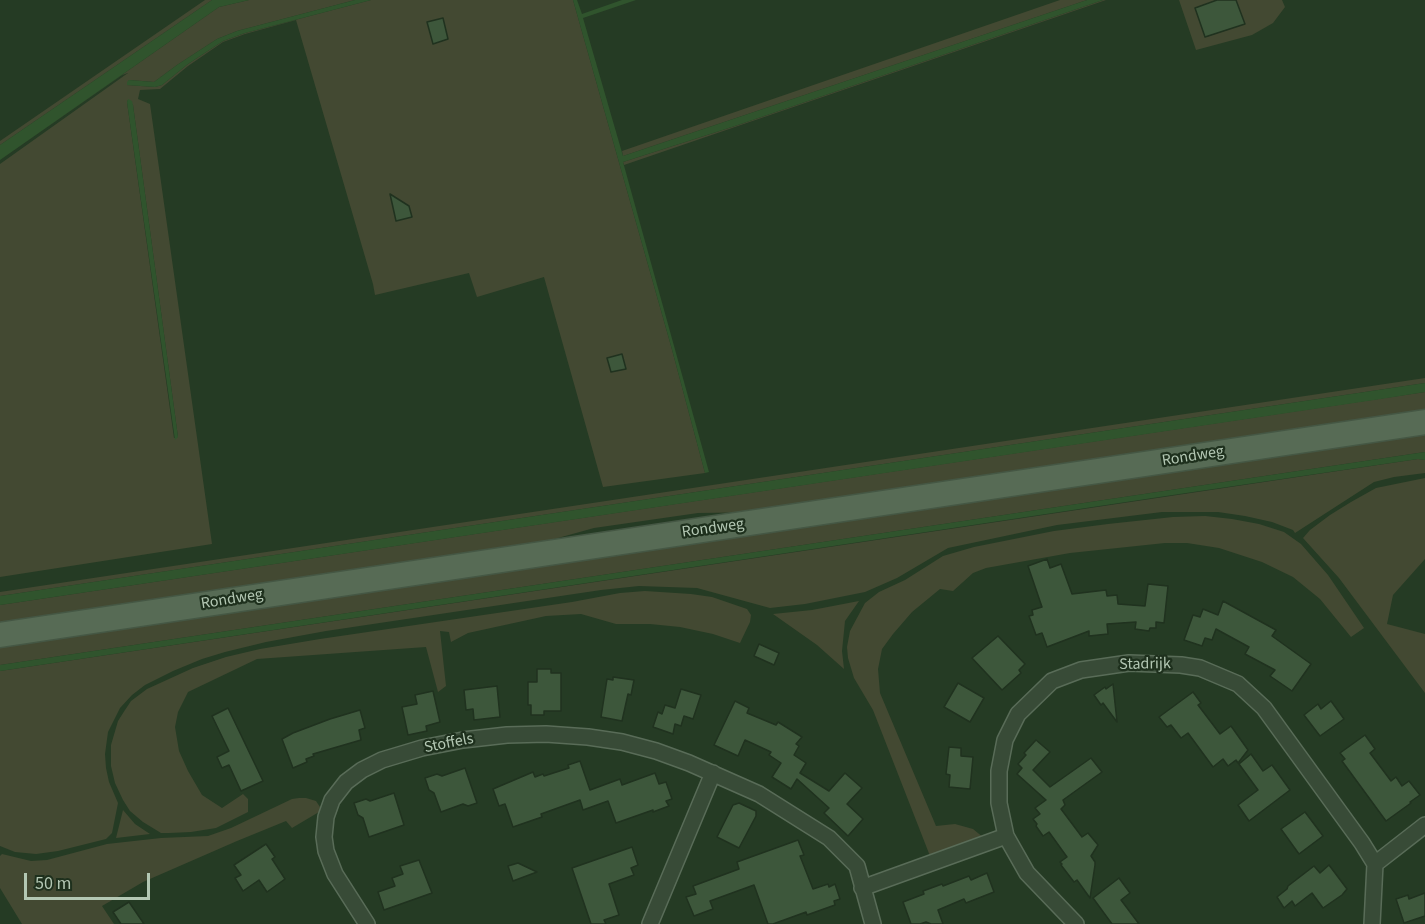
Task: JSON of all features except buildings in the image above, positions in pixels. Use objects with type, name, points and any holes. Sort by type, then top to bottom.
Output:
[{"type":"main road","name":"Rondweg","points":[[0,635],[1425,422]]},
{"type":"street","name":"Stadrijk","points":[[1076,924],[1027,873],[1006,836],[999,803],[999,771],[1005,740],[1018,714],[1052,681],[1081,670],[1128,663],[1181,665],[1200,668],[1238,684],[1264,708],[1375,864]]},
{"type":"street","name":"Stoffels","points":[[367,924],[335,874],[326,851],[324,837],[326,817],[332,800],[346,782],[362,770],[382,760],[422,748],[507,735],[546,734],[622,742],[656,751],[759,794],[829,838],[857,866],[873,924]]},
{"type":"street","points":[[650,924],[713,773]]},
{"type":"street","points":[[1372,924],[1375,864],[1425,825]]},
{"type":"street","points":[[862,888],[1006,836]]},
{"type":"shaded area","points":[[205,0],[212,0],[0,145],[0,141]]},
{"type":"shaded area","points":[[212,0],[249,0],[219,7],[0,160],[0,145]]},
{"type":"shaded area","points":[[249,0],[355,0],[237,31],[217,39],[154,82],[129,80],[127,85],[155,87],[162,85],[188,64],[223,41],[245,33],[371,0],[573,0],[705,473],[603,487],[544,277],[477,297],[469,273],[375,295],[296,20],[223,42],[160,89],[140,90],[138,99],[150,104],[212,544],[0,577],[0,164],[128,73],[0,160],[219,7]],"holes":[[[128,100],[133,105],[178,437],[174,438]]]},
{"type":"shaded area","points":[[355,0],[371,0],[245,33],[223,41],[188,64],[162,85],[155,87],[127,85],[129,80],[154,82],[217,39],[237,31]]},
{"type":"shaded area","points":[[573,0],[577,0],[582,14],[622,0],[636,0],[583,18],[623,156],[1087,0],[1103,0],[623,162],[709,472],[705,473]]},
{"type":"shaded area","points":[[1060,0],[1087,0],[623,156],[622,151]]},
{"type":"shaded area","points":[[1106,0],[624,165],[623,162]]},
{"type":"shaded area","points":[[1179,0],[1217,0],[1195,8],[1206,37],[1244,24],[1236,0],[1282,0],[1285,7],[1273,23],[1252,35],[1196,50]]},
{"type":"shaded area","points":[[128,99],[133,105],[178,437],[175,440],[127,102]]},
{"type":"shaded area","points":[[1425,378],[1425,383],[0,596],[0,592]]},
{"type":"shaded area","points":[[1425,383],[1425,392],[1381,399],[0,605],[0,596]]},
{"type":"shaded area","points":[[1425,392],[1425,412],[767,512],[698,513],[594,528],[522,548],[0,625],[0,605]]},
{"type":"shaded area","points":[[1425,430],[1425,452],[0,665],[0,644]]},
{"type":"shaded area","points":[[1425,452],[1425,460],[1418,459],[1166,496],[0,671],[0,665]]},
{"type":"shaded area","points":[[1418,459],[1425,460],[1425,473],[1374,482],[1295,533],[1293,530],[1272,522],[1245,516],[1218,512],[1162,512],[1057,525],[948,548],[897,578],[865,592],[805,604],[770,608],[697,588],[639,586],[326,631],[225,652],[202,659],[145,685],[120,708],[108,732],[105,754],[109,782],[118,803],[112,833],[106,839],[36,854],[15,852],[0,846],[0,671]]},
{"type":"shaded area","points":[[1425,478],[1425,559],[1393,595],[1387,624],[1425,634],[1425,693],[1339,578],[1303,538],[1330,515],[1376,488]]},
{"type":"shaded area","points":[[1205,516],[1259,524],[1284,532],[1301,544],[1328,575],[1364,628],[1351,637],[1320,599],[1293,577],[1262,562],[1219,548],[1187,543],[1165,543],[1070,553],[986,568],[973,573],[953,591],[940,589],[912,612],[893,634],[882,649],[878,669],[880,693],[936,826],[955,824],[973,829],[984,838],[930,856],[873,710],[854,678],[848,658],[847,647],[850,631],[865,603],[879,592],[905,580],[943,556],[974,547],[1054,531],[1173,517]]},
{"type":"shaded area","points":[[645,591],[712,597],[747,609],[751,615],[750,622],[740,643],[680,627],[616,624],[581,614],[546,616],[468,633],[451,642],[449,632],[440,631],[446,686],[438,692],[426,647],[257,659],[188,692],[178,712],[175,727],[179,751],[202,795],[222,808],[243,794],[248,799],[248,812],[216,828],[161,833],[130,811],[115,783],[111,766],[111,745],[118,721],[131,701],[147,689],[193,668],[260,649]]},
{"type":"shaded area","points":[[859,601],[845,621],[842,651],[844,669],[817,645],[773,614],[812,610]]},
{"type":"shaded area","points":[[299,798],[316,801],[320,807],[319,812],[292,828],[286,821],[143,882],[102,906],[114,924],[22,924],[0,888],[0,856],[2,854],[31,861],[47,860],[107,844],[208,836]]},
{"type":"shaded area","points":[[123,810],[135,824],[150,834],[116,838]]}]
